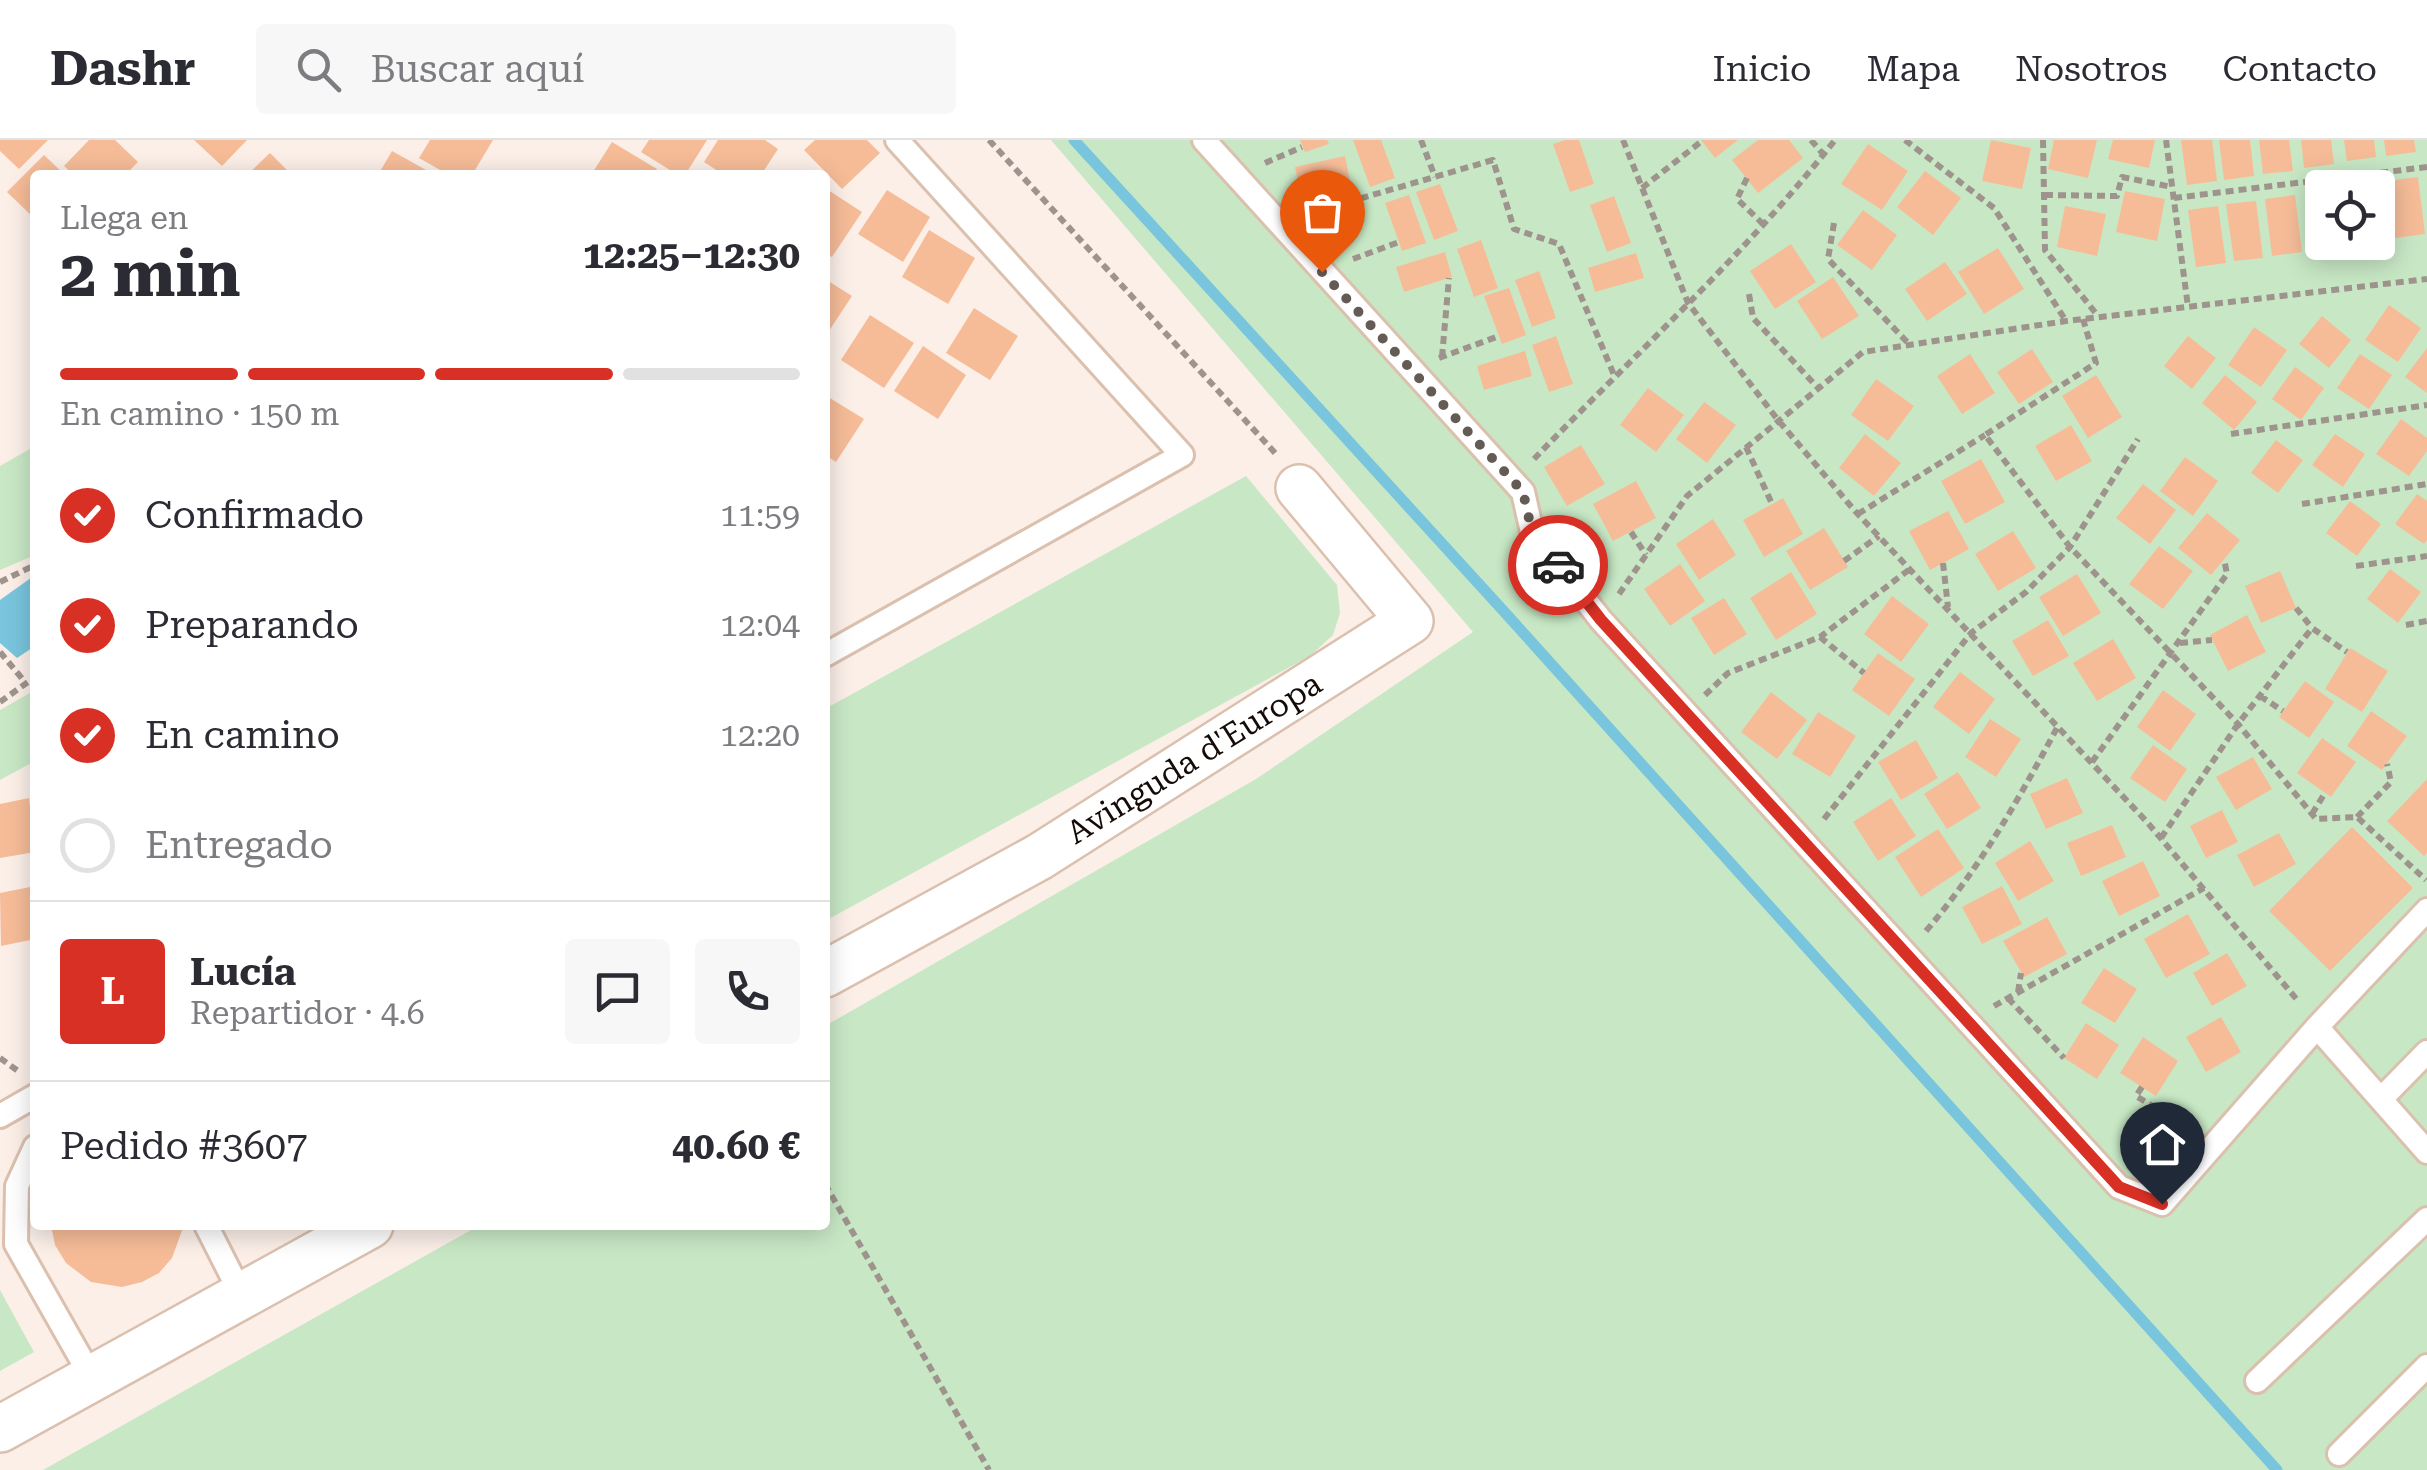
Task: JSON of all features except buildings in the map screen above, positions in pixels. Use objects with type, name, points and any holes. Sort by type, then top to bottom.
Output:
[{"type":"street","name":"Avinguda d'Europa","points":[[830,971],[1038,857],[1410,621],[1299,488]]},
{"type":"street","points":[[0,1429],[361,1230]]},
{"type":"lane","points":[[830,652],[1182,455],[897,140]]},
{"type":"lane","points":[[1204,140],[1523,492],[1532,532],[1601,620],[2119,1187],[2162,1204],[2317,1027],[2427,910]]},
{"type":"lane","points":[[2317,1027],[2427,1152]]},
{"type":"lane","points":[[2381,1099],[2427,1052]]},
{"type":"lane","points":[[0,1116],[30,1099]]},
{"type":"lane","points":[[30,1158],[18,1186],[16,1244],[92,1378]]},
{"type":"lane","points":[[2257,1381],[2427,1219]]},
{"type":"lane","points":[[209,1230],[242,1296]]},
{"type":"lane","points":[[2340,1454],[2427,1366]]},
{"type":"path","points":[[988,140],[1277,455],[1299,488]]},
{"type":"path","points":[[1421,140],[1435,177]]},
{"type":"path","points":[[1624,140],[1688,303],[1778,420],[1858,514],[2161,838],[2317,1027]]},
{"type":"path","points":[[1811,140],[1824,155]]},
{"type":"path","points":[[1512,481],[1688,303],[1835,140]]},
{"type":"path","points":[[1905,140],[1994,208],[2066,321]]},
{"type":"path","points":[[2044,140],[2045,250],[2098,317]]},
{"type":"path","points":[[2166,140],[2188,307]]},
{"type":"path","points":[[1642,188],[1702,141]]},
{"type":"path","points":[[1320,268],[1348,202],[1494,160],[1514,229],[1559,244],[1614,376]]},
{"type":"path","points":[[2174,198],[2427,167]]},
{"type":"path","points":[[2046,195],[2117,196],[2122,177],[2172,186]]},
{"type":"path","points":[[1747,178],[1737,199],[1762,224]]},
{"type":"path","points":[[1834,224],[1828,259],[1910,344]]},
{"type":"path","points":[[1320,268],[1398,242]]},
{"type":"path","points":[[1442,358],[1449,278]]},
{"type":"path","points":[[1601,620],[1687,496],[1863,352],[2066,321],[2427,279]]},
{"type":"path","points":[[1748,294],[1753,318],[1819,389]]},
{"type":"path","points":[[1858,514],[2096,363],[2083,319]]},
{"type":"path","points":[[1410,369],[1499,336]]},
{"type":"path","points":[[2232,434],[2427,405]]},
{"type":"path","points":[[1985,436],[2070,548],[2238,724],[2316,819],[2357,817],[2391,782],[2387,764]]},
{"type":"path","points":[[1804,844],[1971,633],[2026,592],[2070,548],[2138,438]]},
{"type":"path","points":[[1746,447],[1772,504]]},
{"type":"path","points":[[2302,504],[2427,484]]},
{"type":"path","points":[[1631,532],[1646,556]]},
{"type":"path","points":[[1844,561],[1879,536]]},
{"type":"path","points":[[2356,566],[2427,556]]},
{"type":"path","points":[[2092,762],[2228,574],[2224,559]]},
{"type":"path","points":[[1943,563],[1948,608]]},
{"type":"path","points":[[0,582],[30,567]]},
{"type":"path","points":[[1686,713],[1728,674],[1820,638],[1910,568]]},
{"type":"path","points":[[2296,608],[2312,628],[2347,652]]},
{"type":"path","points":[[2406,624],[2427,621]]},
{"type":"path","points":[[2161,838],[2238,724],[2312,628]]},
{"type":"path","points":[[1820,638],[1864,673]]},
{"type":"path","points":[[2179,643],[2212,640]]},
{"type":"path","points":[[0,652],[25,682]]},
{"type":"path","points":[[0,702],[30,680]]},
{"type":"path","points":[[2260,696],[2283,711]]},
{"type":"path","points":[[1906,955],[1953,899],[2008,820],[2058,726]]},
{"type":"path","points":[[2312,814],[2325,792]]},
{"type":"path","points":[[2357,817],[2427,881]]},
{"type":"path","points":[[1967,1022],[2204,888]]},
{"type":"path","points":[[2018,993],[2021,973]]},
{"type":"path","points":[[2008,998],[2064,1058]]},
{"type":"path","points":[[2142,1086],[2136,1096],[2215,1144]]},
{"type":"path","points":[[830,1193],[989,1470]]},
{"type":"green space","points":[[1051,140],[2427,140],[2427,1470],[43,1470],[471,1230],[830,1230],[830,1023],[1256,779],[1473,632]]},
{"type":"green space","points":[[30,449],[30,557],[0,570],[0,466]]},
{"type":"green space","points":[[1246,476],[1337,585],[1340,613],[1333,635],[1310,656],[830,918],[830,706]]},
{"type":"green space","points":[[30,693],[30,764],[0,780],[0,710]]},
{"type":"green space","points":[[0,1290],[34,1352],[0,1371]]},
{"type":"water","points":[[30,579],[30,649],[17,658],[0,643],[0,600]]},
{"type":"waterway","points":[[1074,140],[2277,1470]]},
{"type":"way so far","points":[[1322,272],[1523,492],[1532,532],[1558,565]]},
{"type":"route","points":[[1558,565],[1601,620],[2119,1187],[2162,1204]]}]
